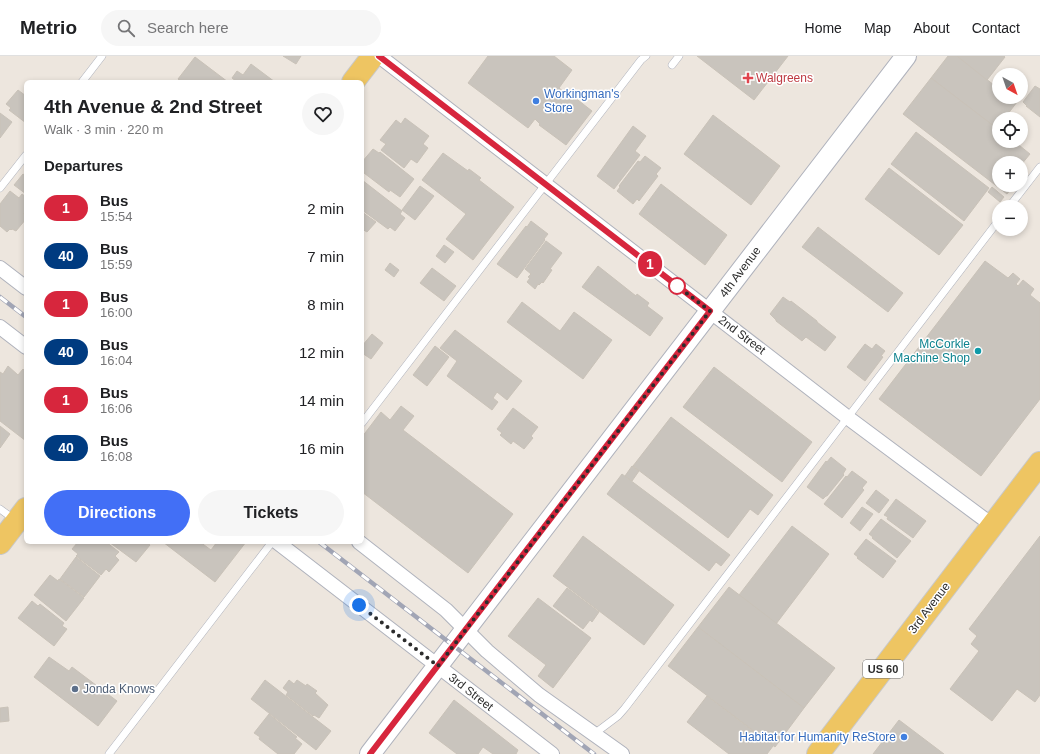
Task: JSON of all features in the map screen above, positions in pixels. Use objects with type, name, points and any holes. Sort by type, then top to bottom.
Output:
[{"type":"main road","points":[[355,80],[373,56]]},
{"type":"main road","name":"4th Avenue","points":[[370,754],[906,56]]},
{"type":"main road","name":"3rd Avenue","points":[[818,754],[1040,463]]},
{"type":"main road","points":[[0,543],[14,513]]},
{"type":"street","name":"2nd Street","points":[[379,56],[847,417],[992,525]]},
{"type":"street","points":[[0,268],[24,286]]},
{"type":"street","points":[[0,327],[24,345]]},
{"type":"street","name":"3rd Street","points":[[280,544],[552,754]]},
{"type":"street","points":[[362,544],[446,610],[487,650],[539,695],[622,754]]},
{"type":"lane","points":[[84,80],[102,56]]},
{"type":"lane","points":[[364,420],[646,56]]},
{"type":"lane","points":[[672,65],[679,56]]},
{"type":"lane","points":[[0,188],[24,157]]},
{"type":"lane","points":[[1014,200],[1040,167]]},
{"type":"lane","points":[[594,734],[618,716],[625,708],[992,229]]},
{"type":"lane","points":[[109,754],[270,544]]},
{"type":"building","points":[[283,56],[301,56],[296,64]]},
{"type":"building","name":"Workingman's Store","points":[[488,56],[554,56],[572,70],[559,88],[564,92],[565,90],[592,111],[566,145],[539,125],[540,124],[535,119],[528,128],[468,83]]},
{"type":"building","name":"Walgreens","points":[[697,56],[788,56],[754,100]]},
{"type":"building","points":[[948,56],[957,56],[992,84],[992,104],[1015,104],[1009,112],[992,112],[992,125],[931,78]]},
{"type":"building","points":[[957,56],[1004,56],[1005,57],[996,68],[992,68],[992,74],[987,80]]},
{"type":"building","points":[[195,57],[225,80],[179,80],[178,79]]},
{"type":"building","points":[[251,64],[272,80],[234,80],[232,78],[237,71],[243,75]]},
{"type":"building","points":[[931,78],[992,125],[992,148],[1023,148],[1030,154],[1028,156],[992,156],[992,182],[903,114]]},
{"type":"building","points":[[1035,86],[1040,89],[1040,117],[1026,106],[1025,104],[1028,104],[1028,95]]},
{"type":"building","points":[[18,90],[24,94],[24,121],[9,110],[11,108],[6,104]]},
{"type":"building","points":[[0,113],[12,122],[0,138]]},
{"type":"building","points":[[713,115],[780,166],[751,205],[684,154]]},
{"type":"building","points":[[405,118],[429,136],[423,144],[428,148],[417,163],[411,159],[404,168],[381,150],[386,144],[380,140],[396,120],[401,124]]},
{"type":"building","points":[[633,126],[646,136],[635,151],[640,155],[614,189],[597,176]]},
{"type":"building","points":[[916,132],[989,188],[964,221],[891,164]]},
{"type":"building","points":[[373,149],[379,153],[380,152],[414,179],[400,197],[390,190],[389,192],[364,173],[364,160]]},
{"type":"building","points":[[443,153],[468,171],[469,169],[481,178],[479,180],[514,207],[473,260],[446,239],[466,214],[422,180]]},
{"type":"building","points":[[645,156],[661,168],[656,174],[658,176],[639,201],[637,199],[633,204],[617,191],[620,187],[619,186],[638,161],[640,162]]},
{"type":"building","points":[[889,168],[963,225],[939,255],[865,199]]},
{"type":"building","points":[[23,174],[24,175],[24,192],[14,185]]},
{"type":"building","points":[[364,182],[402,211],[400,214],[405,218],[395,231],[390,227],[388,229],[364,211]]},
{"type":"building","points":[[661,184],[727,235],[705,265],[639,214]]},
{"type":"building","points":[[420,186],[434,196],[415,220],[402,210]]},
{"type":"building","points":[[992,187],[992,192],[998,192],[1004,197],[1002,200],[998,200],[988,192]]},
{"type":"building","points":[[10,191],[19,198],[22,194],[24,196],[24,221],[16,231],[10,229],[7,232],[0,226],[0,204]]},
{"type":"building","points":[[364,213],[376,222],[367,232],[364,230]]},
{"type":"building","points":[[531,221],[548,234],[517,278],[497,264]]},
{"type":"building","points":[[818,227],[903,293],[888,312],[802,247]]},
{"type":"building","points":[[546,241],[562,253],[550,269],[552,270],[543,283],[538,284],[535,289],[527,282],[530,278],[528,277],[531,274],[525,269]]},
{"type":"building","points":[[444,245],[454,252],[445,263],[436,256]]},
{"type":"building","name":"McCorkle Machine Shop","points":[[985,261],[1008,278],[1013,273],[1020,279],[1016,284],[1018,286],[1023,280],[1034,289],[1030,295],[1040,303],[1040,399],[981,476],[879,399]]},
{"type":"building","points":[[390,263],[399,270],[394,277],[385,270]]},
{"type":"building","points":[[598,266],[636,296],[637,294],[649,303],[647,306],[663,318],[650,336],[582,287]]},
{"type":"building","points":[[432,268],[456,286],[444,301],[420,283]]},
{"type":"building","points":[[783,297],[790,302],[791,301],[836,337],[825,351],[806,337],[802,341],[776,321],[770,314]]},
{"type":"building","points":[[522,302],[560,331],[574,312],[612,340],[583,379],[507,322]]},
{"type":"building","points":[[455,330],[522,381],[507,400],[497,392],[493,398],[498,402],[492,410],[447,376],[457,361],[440,348]]},
{"type":"building","points":[[372,334],[383,343],[371,359],[364,354],[364,344]]},
{"type":"building","points":[[865,344],[872,349],[876,344],[885,351],[881,356],[883,357],[865,381],[847,367]]},
{"type":"building","points":[[435,346],[449,357],[427,386],[413,375]]},
{"type":"building","points":[[8,366],[18,375],[23,369],[24,370],[24,439],[0,421],[0,372],[3,374]]},
{"type":"building","points":[[714,367],[812,442],[782,482],[683,407]]},
{"type":"building","points":[[401,406],[414,416],[403,430],[513,514],[468,573],[364,494],[364,434],[381,412],[390,420]]},
{"type":"building","points":[[513,408],[538,427],[531,436],[533,438],[524,449],[513,441],[511,444],[500,435],[502,433],[497,429]]},
{"type":"building","points":[[671,417],[773,495],[758,515],[750,509],[728,538],[633,466]]},
{"type":"building","points":[[0,426],[10,434],[0,448]]},
{"type":"building","points":[[831,457],[846,469],[843,474],[844,475],[823,499],[807,487],[826,461],[827,462]]},
{"type":"building","points":[[632,466],[639,471],[632,481],[625,476]]},
{"type":"building","points":[[852,471],[867,482],[862,488],[864,490],[842,518],[824,504],[846,476],[847,477]]},
{"type":"building","points":[[622,474],[730,555],[721,566],[716,562],[709,571],[607,494]]},
{"type":"building","points":[[876,490],[889,500],[879,513],[866,503]]},
{"type":"building","points":[[896,499],[926,521],[913,538],[887,519],[888,517],[884,515]]},
{"type":"building","points":[[862,507],[873,514],[860,531],[850,523]]},
{"type":"building","points":[[881,519],[911,541],[897,558],[869,534]]},
{"type":"building","points":[[792,526],[829,554],[776,624],[739,595]]},
{"type":"building","points":[[583,536],[674,605],[644,645],[553,576]]},
{"type":"building","points":[[1040,536],[1040,695],[1035,702],[1017,689],[992,721],[950,689],[979,651],[971,644],[977,636],[969,629]]},
{"type":"building","points":[[866,539],[896,561],[883,578],[854,554]]},
{"type":"building","points":[[76,544],[109,544],[119,552],[115,556],[119,560],[109,572],[106,569],[101,575],[76,556],[78,554],[72,549]]},
{"type":"building","points":[[112,544],[150,545],[136,562]]},
{"type":"building","points":[[166,544],[203,544],[211,550],[216,544],[244,544],[215,582]]},
{"type":"building","points":[[76,557],[100,576],[84,597],[60,579]]},
{"type":"building","points":[[50,575],[58,581],[59,579],[84,598],[66,621],[34,595]]},
{"type":"building","points":[[729,587],[835,668],[804,708],[698,627]]},
{"type":"building","points":[[567,588],[599,612],[592,622],[590,620],[583,629],[553,606]]},
{"type":"building","points":[[538,598],[591,638],[553,688],[538,676],[546,665],[508,636]]},
{"type":"building","points":[[32,601],[38,606],[40,604],[64,623],[62,626],[67,629],[54,646],[18,618]]},
{"type":"building","points":[[698,627],[804,708],[775,747],[668,666]]},
{"type":"building","name":"Jonda Knows","points":[[49,657],[69,671],[72,667],[117,701],[98,726],[34,677]]},
{"type":"building","points":[[265,680],[331,731],[316,750],[251,699]]},
{"type":"building","points":[[289,680],[294,684],[297,680],[306,686],[307,684],[317,691],[315,693],[328,705],[319,718],[314,715],[313,716],[286,695],[288,692],[283,688]]},
{"type":"building","points":[[707,696],[773,746],[767,754],[729,754],[687,722]]},
{"type":"building","points":[[454,700],[518,750],[516,754],[493,754],[483,747],[478,754],[457,754],[429,733]]},
{"type":"building","points":[[8,707],[9,721],[0,722],[0,708]]},
{"type":"building","points":[[269,714],[297,737],[295,738],[302,744],[294,754],[278,754],[259,739],[260,737],[254,733]]},
{"type":"building","name":"Habitat for Humanity ReStore","points":[[899,720],[944,754],[873,754]]},
{"type":"railway","points":[[0,297],[24,315]]},
{"type":"railway","points":[[322,544],[594,754]]},
{"type":"bus line","name":"1","points":[[370,754],[710,311],[379,56]]},
{"type":"place","name":"Walgreens","points":[[748,78]]},
{"type":"place","name":"Workingman's Store","points":[[536,101]]},
{"type":"place","name":"McCorkle Machine Shop","points":[[978,351]]},
{"type":"place","name":"Jonda Knows","points":[[75,689]]},
{"type":"place","name":"Habitat for Humanity ReStore","points":[[904,737]]},
{"type":"route","points":[[359,605],[438,666],[710,311],[677,286]]}]
